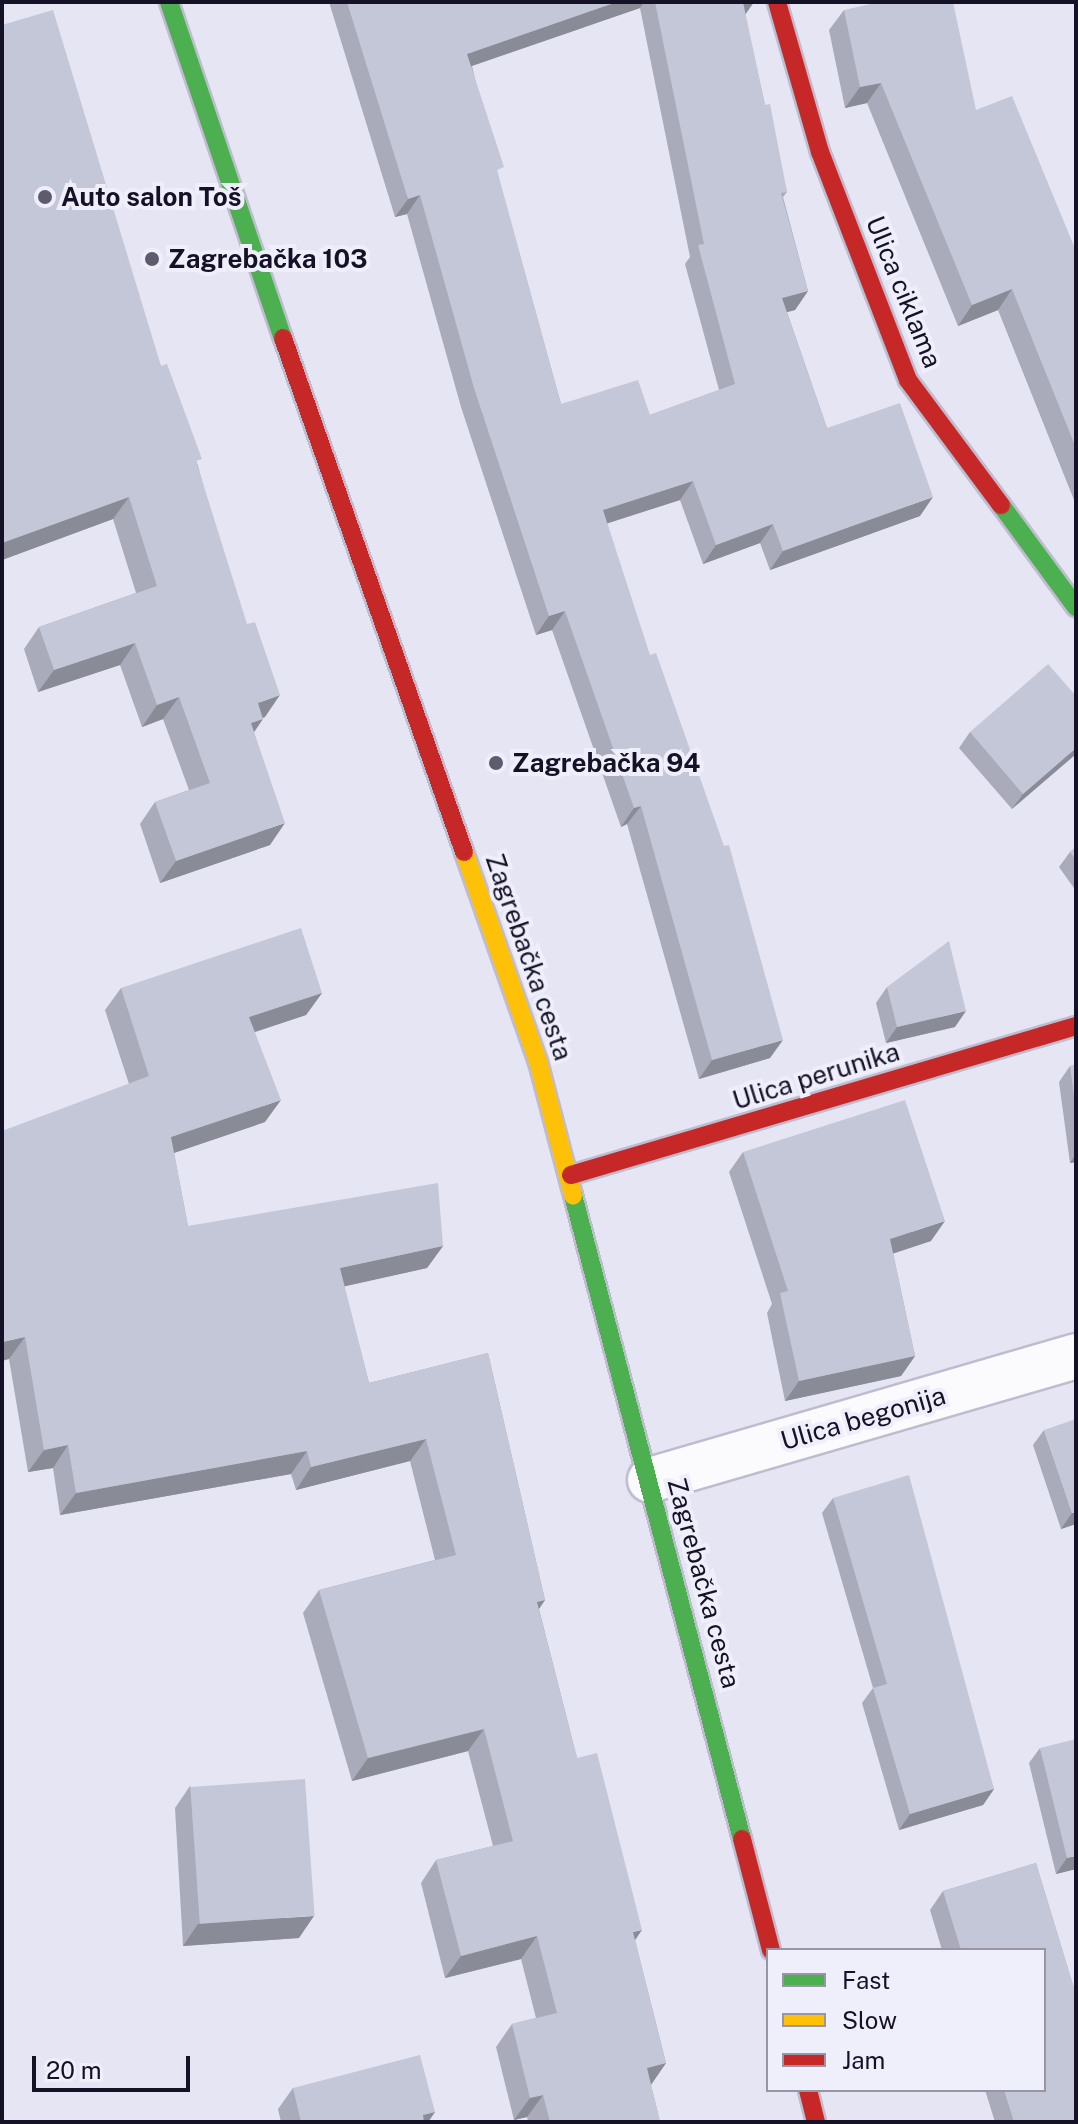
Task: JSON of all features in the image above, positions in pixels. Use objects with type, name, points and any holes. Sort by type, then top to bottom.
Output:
[{"type":"main road","name":"Zagrebačka cesta","points":[[169,2],[209,129],[499,946],[571,1175],[770,1948]]},
{"type":"main road","name":"Ulica ciklama","points":[[777,2],[820,152],[908,380],[1076,607]]},
{"type":"main road","name":"Ulica perunika","points":[[571,1175],[1076,1026]]},
{"type":"main road","points":[[808,2092],[816,2122]]},
{"type":"street","name":"Ulica begonija","points":[[650,1480],[1076,1356]]},
{"type":"building","points":[[347,2],[617,2],[467,54],[504,167],[497,170],[561,404],[638,380],[650,415],[735,384],[698,245],[704,244],[655,2],[743,2],[765,105],[770,104],[787,192],[781,193],[808,291],[782,298],[827,428],[900,403],[933,497],[783,551],[773,524],[716,545],[693,481],[603,510],[650,655],[656,653],[724,846],[729,845],[783,1040],[712,1060],[641,806],[634,808],[565,611],[549,616],[474,388],[420,195],[408,199]]},
{"type":"building","points":[[880,2],[953,2],[976,110],[1012,96],[1076,251],[1076,448],[1012,289],[972,305],[881,83],[860,87],[844,10]]},
{"type":"building","points":[[53,10],[161,366],[167,364],[202,459],[196,461],[247,624],[255,622],[280,695],[258,703],[263,719],[251,723],[285,823],[176,861],[155,802],[210,783],[179,697],[157,705],[135,643],[54,670],[39,627],[157,586],[129,497],[2,543],[2,25]]},
{"type":"building","points":[[1048,664],[1076,696],[1076,748],[1023,794],[970,732]]},
{"type":"building","points":[[301,928],[322,993],[249,1017],[281,1100],[171,1137],[188,1226],[438,1183],[443,1246],[340,1268],[369,1383],[488,1353],[545,1600],[537,1602],[577,1758],[597,1753],[642,1930],[633,1932],[666,2063],[647,2068],[660,2122],[550,2122],[543,2095],[530,2098],[512,2024],[557,2013],[537,1936],[461,1956],[436,1860],[513,1841],[484,1729],[368,1758],[319,1590],[456,1555],[426,1439],[311,1467],[307,1451],[76,1493],[68,1445],[44,1450],[25,1337],[2,1342],[2,1131],[149,1076],[121,988]]},
{"type":"building","points":[[949,941],[966,1011],[897,1027],[887,987]]},
{"type":"building","points":[[1076,1065],[1076,1111],[1070,1066]]},
{"type":"building","points":[[905,1100],[945,1221],[890,1239],[915,1356],[799,1381],[780,1293],[788,1291],[743,1152]]},
{"type":"building","points":[[1076,1419],[1076,1512],[1072,1513],[1044,1430]]},
{"type":"building","points":[[909,1475],[994,1789],[910,1814],[873,1688],[887,1684],[833,1498]]},
{"type":"building","points":[[1076,1739],[1076,1856],[1067,1858],[1040,1748]]},
{"type":"building","points":[[305,1779],[315,1916],[200,1924],[190,1787]]},
{"type":"building","points":[[1036,1863],[1076,1995],[1076,2122],[1014,2122],[1005,2092],[1046,2092],[1046,1948],[960,1948],[943,1891]]},
{"type":"building","points":[[420,2055],[435,2112],[423,2115],[424,2122],[301,2122],[293,2088]]},
{"type":"traffic: fast","points":[[169,2],[283,338]]},
{"type":"traffic: fast","points":[[1001,505],[1076,607]]},
{"type":"traffic: fast","points":[[573,1195],[742,1839]]},
{"type":"traffic: slow","points":[[464,852],[538,1062],[573,1195]]},
{"type":"traffic: jam","points":[[777,2],[820,152],[908,380],[1001,505]]},
{"type":"traffic: jam","points":[[283,338],[464,852]]},
{"type":"traffic: jam","points":[[571,1175],[1076,1026]]},
{"type":"traffic: jam","points":[[742,1839],[770,1948]]},
{"type":"traffic: jam","points":[[808,2092],[816,2122]]},
{"type":"place","name":"Auto salon Toš","points":[[45,197]]},
{"type":"place","name":"Zagrebačka 103","points":[[152,259]]},
{"type":"place","name":"Zagrebačka 94","points":[[496,763]]}]
